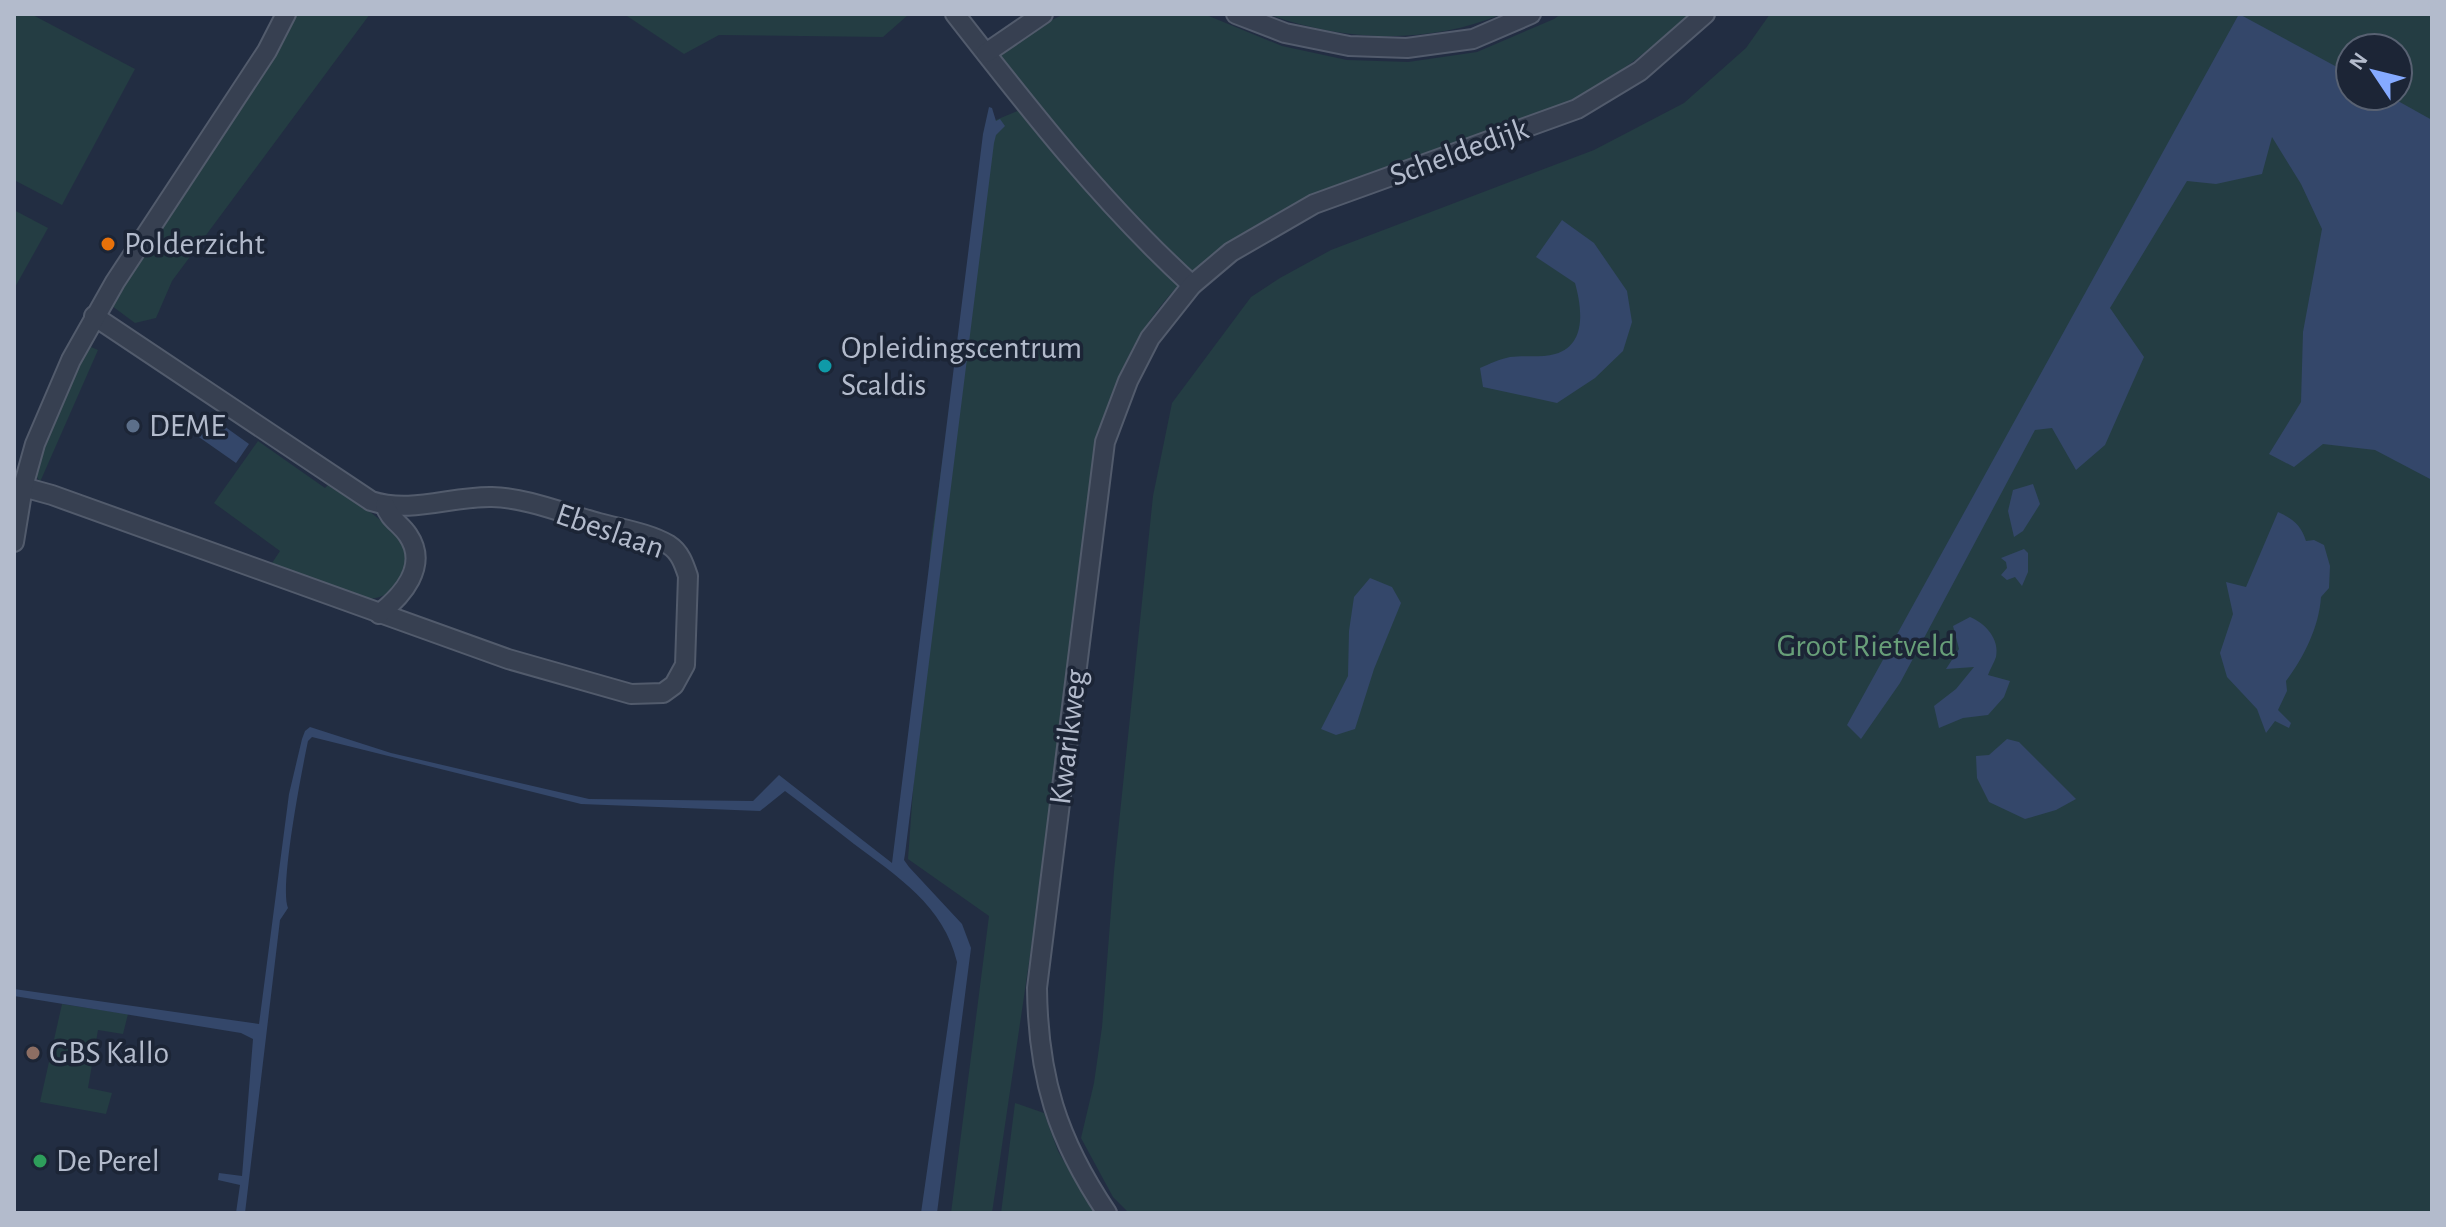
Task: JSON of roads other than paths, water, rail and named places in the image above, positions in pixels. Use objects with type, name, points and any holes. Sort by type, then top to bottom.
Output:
[{"type":"street","points":[[14,542],[23,487],[35,444],[94,316],[267,51],[286,14]]},
{"type":"street","points":[[955,14],[1060,148],[1144,239],[1198,280]]},
{"type":"street","points":[[986,53],[1043,14]]},
{"type":"street","points":[[1236,14],[1285,33],[1349,46],[1407,48],[1473,39],[1531,14]]},
{"type":"street","name":"Scheldedijk","points":[[1198,280],[1231,252],[1314,204],[1577,109],[1640,71],[1705,14]]},
{"type":"street","name":"Kwarikweg","points":[[1107,1213],[1067,1147],[1054,1110],[1038,1032],[1037,988],[1105,442],[1128,381],[1150,338],[1198,280]]},
{"type":"street","name":"Ebeslaan","points":[[23,487],[508,659],[631,694],[663,693],[674,685],[685,665],[688,576],[684,563],[669,545],[517,500],[495,497],[405,506],[385,505],[360,495],[94,316]]},
{"type":"street","name":"Ebeslaan","points":[[379,614],[404,591],[415,570],[410,537],[388,515],[385,505]]},
{"type":"water","points":[[2239,14],[2334,65],[2334,112],[2414,110],[2432,120],[2432,480],[2375,450],[2323,444],[2294,467],[2269,454],[2301,402],[2303,332],[2322,229],[2301,184],[2272,137],[2262,174],[2216,184],[2187,181],[2110,308],[2144,357],[2105,445],[2076,470],[2052,428],[2035,430],[1900,683],[1861,739],[1847,725]]},
{"type":"water","points":[[989,107],[996,121],[1000,119],[1005,126],[996,135],[994,143],[904,860],[962,924],[971,948],[937,1213],[921,1213],[957,962],[951,942],[930,908],[917,894],[785,791],[760,811],[581,804],[312,737],[308,741],[292,828],[286,877],[288,908],[280,920],[245,1213],[236,1213],[240,1185],[218,1180],[219,1173],[242,1176],[253,1039],[241,1033],[14,996],[14,989],[259,1024],[289,794],[302,739],[310,727],[391,753],[589,799],[753,801],[779,775],[892,863],[983,134]]},
{"type":"water","points":[[1562,220],[1594,243],[1627,291],[1632,322],[1623,351],[1595,378],[1557,403],[1483,387],[1480,368],[1510,357],[1555,354],[1573,343],[1580,324],[1575,283],[1536,257]]},
{"type":"water","points":[[210,416],[249,444],[236,463],[196,435]]},
{"type":"water","points":[[2033,484],[2040,504],[2023,531],[2014,537],[2008,511],[2013,490]]},
{"type":"water","points":[[2278,512],[2296,523],[2306,541],[2314,540],[2324,545],[2330,566],[2329,588],[2321,597],[2310,641],[2286,681],[2287,691],[2278,710],[2291,723],[2289,728],[2275,721],[2266,733],[2257,709],[2227,677],[2220,653],[2233,614],[2226,582],[2246,587]]},
{"type":"water","points":[[2024,549],[2028,553],[2028,572],[2022,586],[2015,577],[2007,580],[2001,575],[2007,568],[2001,558]]},
{"type":"water","points":[[1370,578],[1392,587],[1401,603],[1374,669],[1355,729],[1336,735],[1321,729],[1348,676],[1349,631],[1354,597]]},
{"type":"water","points":[[1970,617],[1986,628],[1996,644],[1996,657],[1988,675],[2010,681],[2004,697],[1988,715],[1963,718],[1939,728],[1934,706],[1956,689],[1974,667],[1946,669],[1959,649],[1953,626]]},
{"type":"water","points":[[2007,739],[2019,742],[2076,799],[2056,810],[2025,819],[1989,802],[1977,778],[1976,756],[1989,755]]},
{"type":"place","name":"Polderzicht","points":[[108,244]]},
{"type":"place","name":"Opleidingscentrum Scaldis","points":[[825,366]]},
{"type":"place","name":"DEME","points":[[133,426]]},
{"type":"place","name":"GBS Kallo","points":[[33,1053]]},
{"type":"place","name":"De Perel","points":[[40,1161]]},
{"type":"park label","name":"Groot Rietveld","points":[[1866,646]]}]
